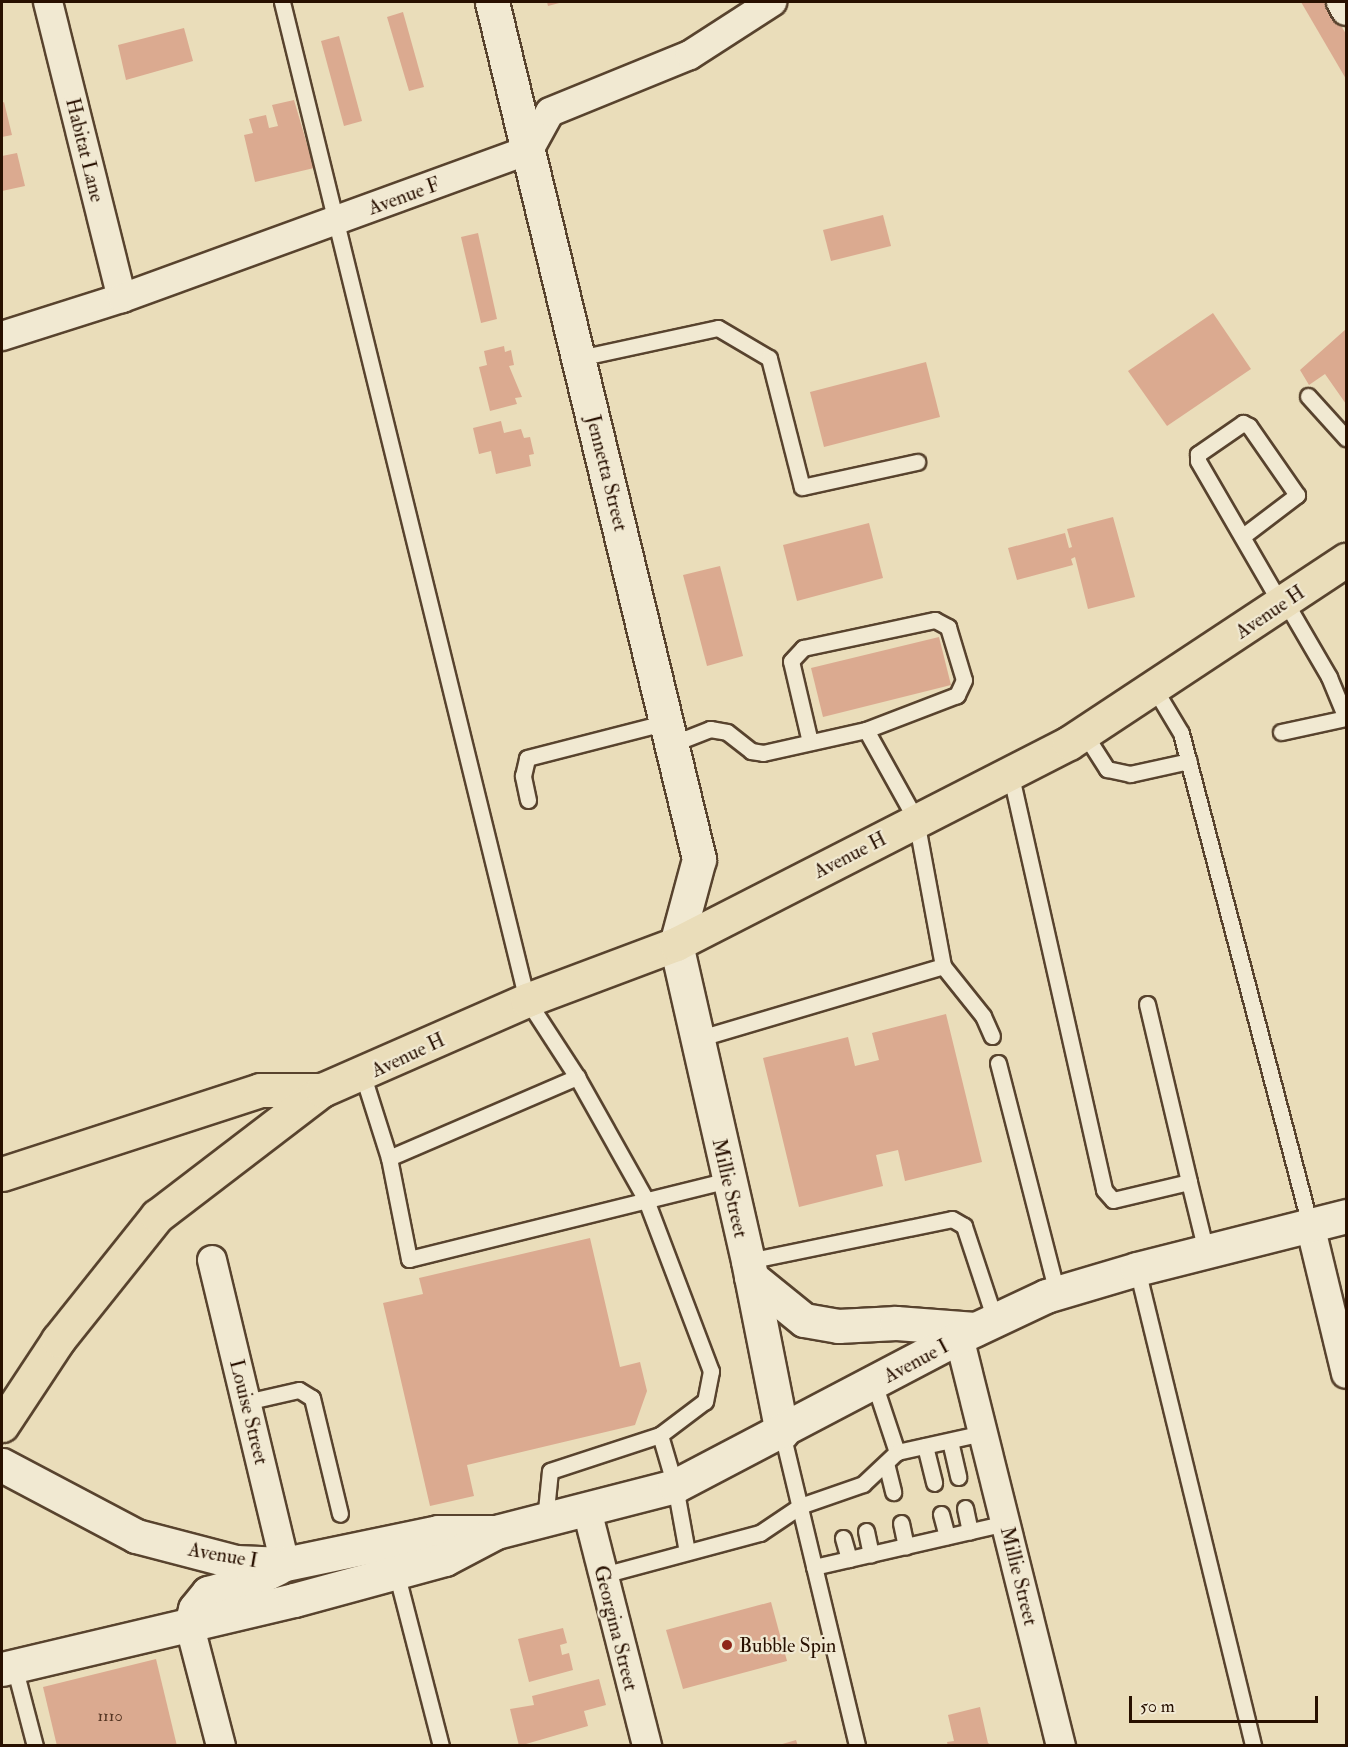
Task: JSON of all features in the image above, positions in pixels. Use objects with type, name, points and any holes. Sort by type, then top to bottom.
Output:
[{"type":"main road","name":"Jennetta Street","points":[[492,2],[699,859],[676,944]]},
{"type":"main road","name":"Avenue H","points":[[2,1425],[58,1340],[157,1216],[322,1090],[363,1076],[526,1000],[676,944],[1010,772],[1084,733],[1284,604],[1347,560]]},
{"type":"main road","name":"Millie Street","points":[[676,944],[750,1269],[782,1432]]},
{"type":"main road","name":"Avenue H","points":[[2,1174],[260,1090],[322,1090]]},
{"type":"main road","name":"Avenue I","points":[[2,1465],[136,1536],[236,1562],[285,1564],[438,1532],[496,1532],[675,1486],[977,1329],[1057,1293],[1137,1269],[1347,1216]]},
{"type":"main road","points":[[750,1269],[804,1320],[838,1326],[896,1323],[977,1329]]},
{"type":"main road","name":"Avenue I","points":[[8,1667],[190,1627],[445,1559],[496,1532]]},
{"type":"main road","points":[[190,1627],[195,1609],[208,1593],[253,1581],[285,1564]]},
{"type":"street","name":"Habitat Lane","points":[[48,2],[122,298]]},
{"type":"street","points":[[529,150],[550,112],[690,55],[772,2]]},
{"type":"street","points":[[1341,2],[1347,11]]},
{"type":"street","name":"Avenue F","points":[[2,336],[122,298],[529,150]]},
{"type":"street","points":[[1310,1225],[1347,1374]]},
{"type":"street","name":"Louise Street","points":[[212,1260],[285,1564]]},
{"type":"street","name":"Millie Street","points":[[977,1329],[983,1433],[1061,1746]]},
{"type":"street","name":"Georgina Street","points":[[586,1510],[646,1746]]},
{"type":"street","points":[[190,1627],[221,1746]]},
{"type":"lane","points":[[282,2],[526,1000],[577,1077],[646,1200],[711,1371],[705,1401],[660,1436],[550,1472],[545,1520]]},
{"type":"lane","points":[[579,358],[718,328],[768,358],[802,487],[917,462]]},
{"type":"lane","points":[[1308,396],[1347,438]]},
{"type":"lane","points":[[1243,536],[1297,495],[1249,426],[1243,423],[1197,454],[1243,536],[1329,677],[1346,718],[1281,732]]},
{"type":"lane","points":[[528,800],[522,776],[526,758],[669,733],[710,729],[727,732],[751,751],[763,753],[867,730],[957,694],[964,680],[948,627],[935,620],[803,648],[791,662],[810,742]]},
{"type":"lane","points":[[1154,688],[1181,733],[1189,760],[1310,1225]]},
{"type":"lane","points":[[867,730],[916,820],[943,966],[983,1016],[992,1036]]},
{"type":"lane","points":[[1084,733],[1107,769],[1131,774],[1189,760]]},
{"type":"lane","points":[[1010,772],[1104,1190],[1113,1200],[1189,1182]]},
{"type":"lane","points":[[697,1039],[943,966]]},
{"type":"lane","points":[[1147,1004],[1206,1251]]},
{"type":"lane","points":[[998,1063],[1057,1293]]},
{"type":"lane","points":[[363,1076],[388,1158],[409,1259],[728,1180]]},
{"type":"lane","points":[[388,1158],[577,1077]]},
{"type":"lane","points":[[750,1269],[952,1219],[964,1226],[977,1329]]},
{"type":"lane","points":[[1137,1269],[1253,1746]]},
{"type":"lane","points":[[874,1383],[892,1457],[893,1492]]},
{"type":"lane","points":[[246,1402],[300,1390],[312,1398],[340,1515]]},
{"type":"lane","points":[[782,1432],[857,1746]]},
{"type":"lane","points":[[603,1575],[760,1533],[800,1506],[835,1502],[857,1494],[892,1457],[925,1446],[983,1433]]},
{"type":"lane","points":[[660,1436],[675,1486],[687,1552]]},
{"type":"lane","points":[[950,1440],[958,1477]]},
{"type":"lane","points":[[925,1446],[934,1483]]},
{"type":"lane","points":[[965,1508],[970,1531]]},
{"type":"lane","points":[[941,1514],[947,1536]]},
{"type":"lane","points":[[901,1523],[906,1546]]},
{"type":"lane","points":[[814,1567],[1006,1523]]},
{"type":"lane","points":[[866,1531],[872,1554]]},
{"type":"lane","points":[[843,1538],[849,1559]]},
{"type":"lane","points":[[396,1572],[441,1746]]},
{"type":"lane","points":[[8,1667],[35,1746]]},
{"type":"building","points":[[547,2],[563,2],[548,6]]},
{"type":"building","points":[[1301,2],[1327,2],[1346,34],[1346,79]]},
{"type":"building","points":[[403,12],[424,87],[409,91],[387,17]]},
{"type":"building","points":[[184,28],[193,61],[126,80],[118,45]]},
{"type":"building","points":[[339,36],[362,121],[344,126],[321,41]]},
{"type":"building","points":[[294,100],[314,168],[255,182],[244,135],[253,133],[249,119],[266,115],[269,128],[278,126],[272,105]]},
{"type":"building","points":[[4,102],[12,135],[2,137],[2,103]]},
{"type":"building","points":[[17,153],[25,186],[2,191],[2,156]]},
{"type":"building","points":[[883,215],[891,246],[831,261],[823,230]]},
{"type":"building","points":[[478,233],[497,319],[481,323],[461,237]]},
{"type":"building","points":[[1213,313],[1251,369],[1167,426],[1128,371]]},
{"type":"building","points":[[1346,329],[1346,404],[1325,374],[1309,385],[1300,370]]},
{"type":"building","points":[[504,346],[505,352],[511,350],[514,365],[509,366],[522,397],[515,398],[517,404],[490,411],[479,367],[487,365],[484,351]]},
{"type":"building","points":[[926,362],[940,417],[824,447],[810,392]]},
{"type":"building","points":[[501,421],[504,433],[521,429],[524,438],[530,437],[534,454],[529,455],[531,466],[496,474],[491,451],[479,454],[473,428]]},
{"type":"building","points":[[1113,517],[1135,597],[1088,609],[1075,557],[1071,559],[1073,565],[1017,580],[1008,548],[1065,533],[1069,548],[1072,547],[1067,529]]},
{"type":"building","points":[[869,523],[883,578],[797,601],[783,545]]},
{"type":"building","points":[[720,566],[743,656],[707,666],[683,575]]},
{"type":"building","points":[[939,637],[951,685],[823,717],[811,668]]},
{"type":"building","points":[[946,1014],[982,1162],[905,1181],[898,1150],[876,1155],[883,1186],[799,1207],[763,1058],[848,1037],[855,1066],[879,1060],[872,1033]]},
{"type":"building","points":[[590,1238],[620,1367],[640,1362],[647,1391],[635,1425],[467,1465],[474,1496],[430,1506],[383,1303],[423,1294],[419,1278]]},
{"type":"building","name":"Bubble Spin","points":[[771,1602],[787,1661],[683,1689],[666,1630]]},
{"type":"building","points":[[563,1628],[567,1643],[560,1645],[562,1655],[569,1653],[573,1670],[529,1682],[518,1639]]},
{"type":"building","points":[[156,1659],[177,1746],[57,1746],[43,1687]]},
{"type":"building","points":[[599,1679],[606,1705],[584,1711],[588,1726],[519,1746],[510,1709],[534,1705],[532,1696]]},
{"type":"building","points":[[980,1707],[988,1743],[993,1746],[948,1746],[947,1742],[954,1741],[948,1715]]},
{"type":"building","points":[[796,1740],[798,1746],[779,1746],[779,1745]]},
{"type":"place","name":"Bubble Spin","points":[[727,1645]]}]
